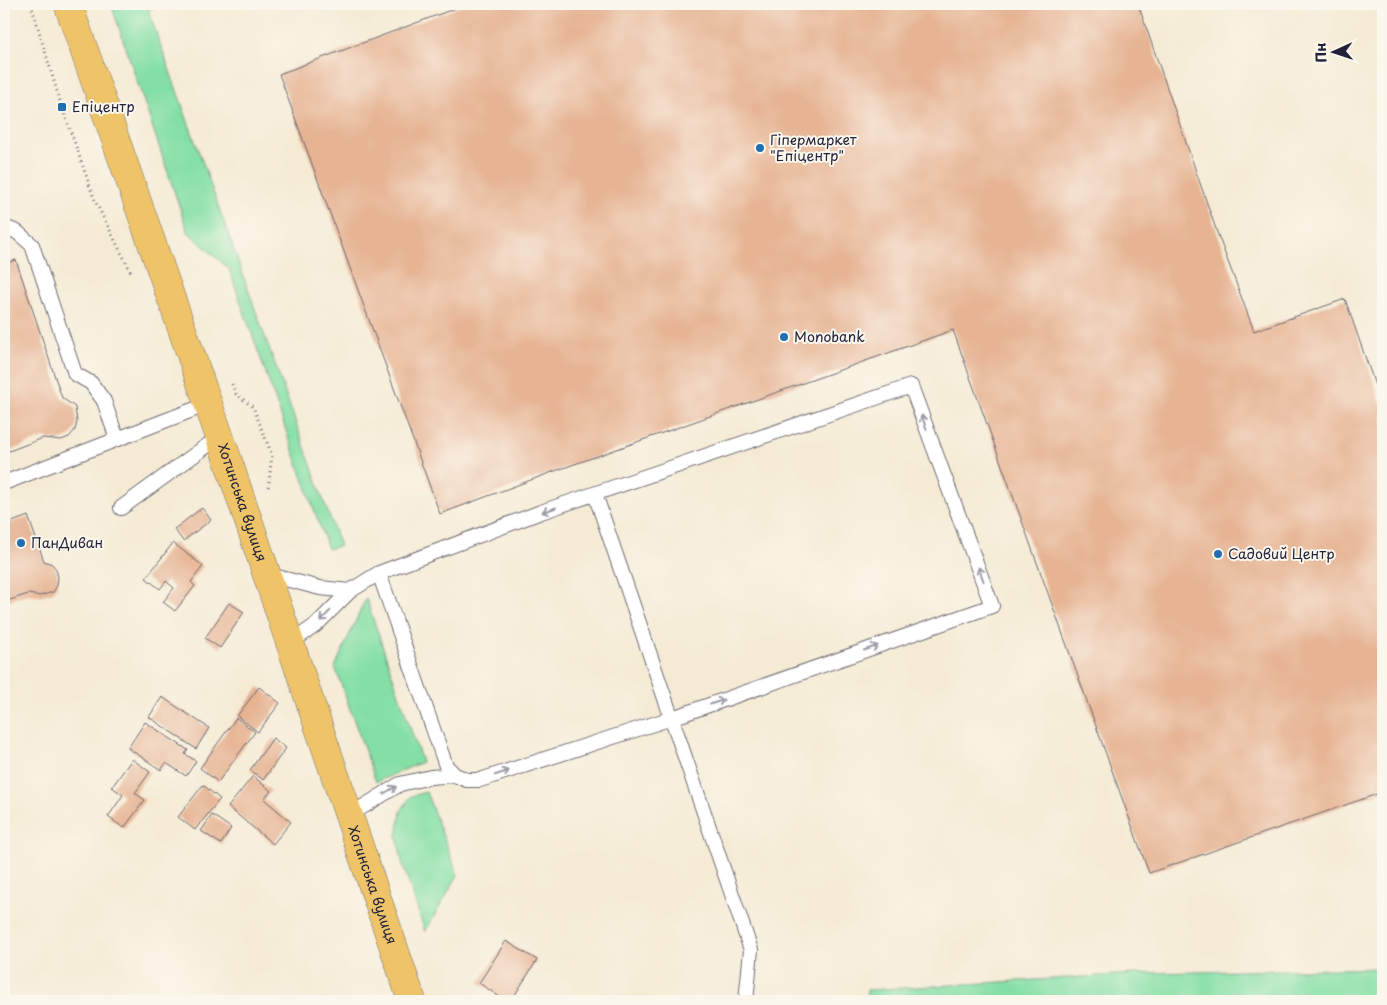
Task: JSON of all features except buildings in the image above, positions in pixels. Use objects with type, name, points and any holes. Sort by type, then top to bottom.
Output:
[{"type":"highway","name":"Хотинська вулиця","points":[[68,4],[220,437],[412,1001]]},
{"type":"lane","points":[[4,227],[17,232],[32,245],[75,374],[91,383],[104,401],[117,440]]},
{"type":"lane","points":[[4,236],[17,232]]},
{"type":"lane","points":[[290,643],[316,625],[350,591],[379,573],[595,494],[911,386],[992,606],[672,718],[480,780],[467,780],[455,775],[446,766],[379,573]]},
{"type":"lane","points":[[4,483],[208,404]]},
{"type":"lane","points":[[121,508],[220,437]]},
{"type":"lane","points":[[595,494],[751,950],[746,1001]]},
{"type":"lane","points":[[266,574],[320,588],[350,591]]},
{"type":"lane","points":[[348,816],[400,784],[431,777],[455,775]]},
{"type":"path","points":[[31,4],[59,98],[95,201],[133,278]]},
{"type":"path","points":[[229,376],[236,394],[253,407],[272,455],[268,490],[271,499]]},
{"type":"green space","points":[[111,4],[164,4],[148,10],[340,546],[328,549],[229,269],[188,232]]},
{"type":"green space","points":[[366,598],[422,762],[376,782],[335,667]]},
{"type":"green space","points":[[426,792],[458,875],[425,932],[402,862],[397,836],[401,811],[411,796]]},
{"type":"green space","points":[[1383,968],[1383,1001],[866,1001],[867,990],[1150,973]]},
{"type":"place","name":"Епіцентр","points":[[62,107]]},
{"type":"place","name":"Гіпермаркет \"Епіцентр\"","points":[[760,148]]},
{"type":"place","name":"Monobank","points":[[784,337]]},
{"type":"place","name":"ПанДиван","points":[[21,543]]},
{"type":"place","name":"Садовий Центр","points":[[1218,554]]}]
